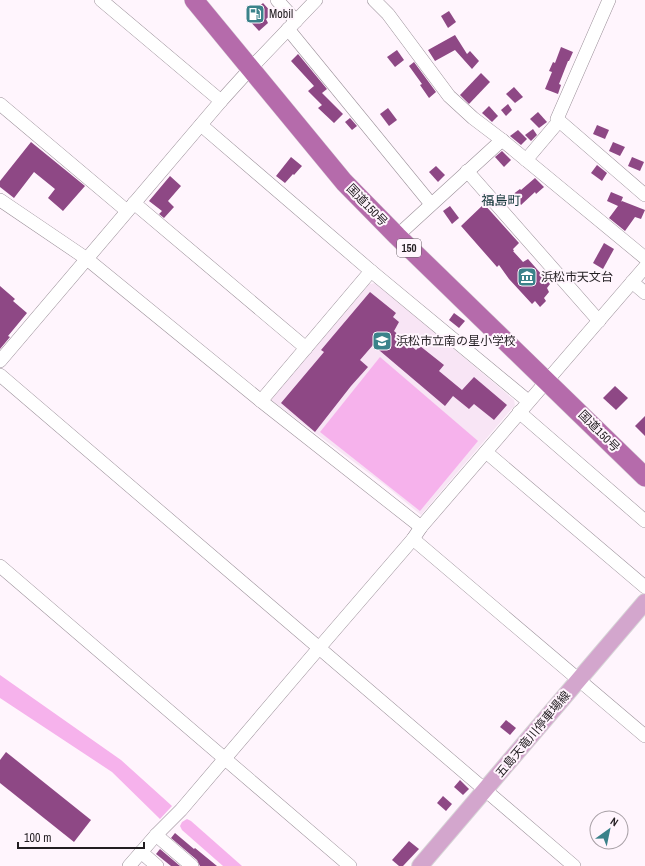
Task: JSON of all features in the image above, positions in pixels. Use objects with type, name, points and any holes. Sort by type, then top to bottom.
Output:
[{"type":"highway","name":"国道150号","points":[[194,0],[344,182],[396,236],[645,477]]},
{"type":"main road","name":"五島天竜川停車場線","points":[[420,866],[645,602]]},
{"type":"street","points":[[101,0],[222,101]]},
{"type":"street","points":[[277,0],[292,25],[431,204]]},
{"type":"street","points":[[0,361],[130,207],[250,69],[316,0]]},
{"type":"street","points":[[374,0],[388,14],[449,96],[473,118],[502,140],[645,258]]},
{"type":"street","points":[[609,0],[557,119],[645,195]]},
{"type":"street","points":[[0,104],[306,348]]},
{"type":"street","points":[[526,160],[559,121]]},
{"type":"street","points":[[201,125],[371,271],[528,402]]},
{"type":"street","points":[[396,236],[502,140]]},
{"type":"street","points":[[468,171],[599,322]]},
{"type":"street","points":[[0,200],[87,259],[260,401],[421,527]]},
{"type":"street","points":[[129,866],[156,835],[181,810],[413,539],[421,527],[519,412],[645,268]]},
{"type":"street","points":[[260,401],[371,271]]},
{"type":"street","points":[[632,282],[645,293]]},
{"type":"street","points":[[0,375],[574,866]]},
{"type":"street","points":[[519,412],[645,521]]},
{"type":"street","points":[[486,452],[645,587]]},
{"type":"street","points":[[413,539],[645,736]]},
{"type":"street","points":[[0,566],[350,866]]},
{"type":"street","points":[[156,835],[192,866]]},
{"type":"street","points":[[141,852],[157,866]]},
{"type":"shaded area","name":"浜松市立南の星小学校","points":[[376,283],[514,400],[515,405],[421,515],[386,486],[270,399],[369,284]]},
{"type":"shaded area","points":[[380,357],[478,441],[420,511],[320,432]]},
{"type":"shaded area","points":[[0,675],[121,760],[172,806],[160,819],[112,772],[0,698]]},
{"type":"shaded area","points":[[187,819],[242,866],[223,866],[182,830],[180,826],[182,822]]},
{"type":"building","points":[[263,3],[273,14],[266,19],[268,23],[259,31],[247,18]]},
{"type":"building","points":[[449,11],[456,22],[448,28],[441,16]]},
{"type":"building","points":[[455,35],[467,54],[470,51],[479,61],[472,69],[455,50],[435,61],[428,50]]},
{"type":"building","points":[[561,47],[573,52],[559,84],[561,85],[558,94],[545,89],[552,72],[549,71],[553,62],[555,63]]},
{"type":"building","points":[[397,50],[404,60],[395,67],[387,57]]},
{"type":"building","points":[[298,54],[327,89],[322,93],[343,114],[334,123],[318,108],[322,105],[308,91],[314,86],[291,61]]},
{"type":"building","points":[[414,62],[436,92],[429,98],[420,85],[422,84],[409,66]]},
{"type":"building","points":[[481,73],[490,82],[469,104],[460,95]]},
{"type":"building","points":[[514,87],[523,97],[515,103],[506,94]]},
{"type":"building","points":[[508,104],[512,110],[506,116],[501,110]]},
{"type":"building","points":[[489,106],[498,116],[492,122],[482,113]]},
{"type":"building","points":[[388,108],[397,120],[389,126],[380,114]]},
{"type":"building","points":[[538,112],[547,122],[539,128],[530,119]]},
{"type":"building","points":[[350,118],[357,126],[352,130],[345,122]]},
{"type":"building","points":[[597,125],[609,130],[605,139],[593,134]]},
{"type":"building","points":[[533,129],[537,135],[531,141],[525,135]]},
{"type":"building","points":[[518,130],[527,139],[521,145],[510,136]]},
{"type":"building","points":[[31,142],[85,186],[63,211],[48,198],[55,189],[34,172],[14,198],[0,187],[0,181]]},
{"type":"building","points":[[613,142],[625,147],[620,156],[609,151]]},
{"type":"building","points":[[502,151],[511,160],[504,167],[495,157]]},
{"type":"building","points":[[291,157],[302,166],[285,183],[276,176]]},
{"type":"building","points":[[632,157],[644,162],[640,171],[628,166]]},
{"type":"building","points":[[597,165],[607,173],[602,181],[591,173]]},
{"type":"building","points":[[436,166],[445,175],[438,182],[429,172]]},
{"type":"building","points":[[170,176],[181,186],[168,201],[174,207],[164,218],[159,214],[162,211],[149,201]]},
{"type":"building","points":[[535,178],[544,187],[536,194],[535,192],[521,205],[512,195],[520,189],[521,190]]},
{"type":"building","points":[[611,192],[623,197],[621,202],[622,201],[645,210],[641,219],[635,217],[625,231],[609,218],[618,206],[607,201]]},
{"type":"building","points":[[484,204],[519,243],[513,251],[523,262],[528,259],[550,284],[547,288],[549,292],[544,298],[546,301],[540,307],[535,301],[532,304],[509,279],[499,265],[497,267],[461,226]]},
{"type":"building","points":[[450,206],[459,218],[452,224],[443,211]]},
{"type":"building","points":[[604,243],[614,249],[603,269],[593,263]]},
{"type":"building","points":[[0,286],[15,299],[13,301],[27,313],[8,336],[10,337],[0,349]]},
{"type":"building","points":[[370,292],[396,313],[393,317],[399,322],[394,331],[416,350],[420,346],[444,365],[439,371],[462,390],[474,377],[507,405],[494,420],[474,404],[469,409],[453,396],[445,406],[373,345],[360,360],[368,367],[315,432],[281,403],[324,352],[321,350]]},
{"type":"building","points":[[454,313],[465,321],[459,328],[449,320]]},
{"type":"building","points":[[615,386],[628,398],[616,410],[603,398]]},
{"type":"building","points":[[645,416],[645,436],[635,426]]},
{"type":"building","points":[[506,720],[516,728],[510,735],[500,727]]},
{"type":"building","points":[[6,752],[91,820],[74,842],[0,783],[0,760]]},
{"type":"building","points":[[460,780],[469,789],[463,795],[454,787]]},
{"type":"building","points":[[443,796],[452,804],[446,811],[437,803]]},
{"type":"building","points":[[175,833],[217,866],[200,866],[197,860],[171,838]]},
{"type":"building","points":[[409,841],[419,849],[403,866],[399,866],[392,860]]},
{"type":"building","points":[[160,849],[180,866],[171,866],[156,854]]},
{"type":"place","name":"Mobil","points":[[255,14]]},
{"type":"place","name":"浜松市天文台","points":[[527,277]]},
{"type":"place","name":"浜松市立南の星小学校","points":[[382,341]]},
{"type":"district","name":"福島町","points":[[501,200]]}]
